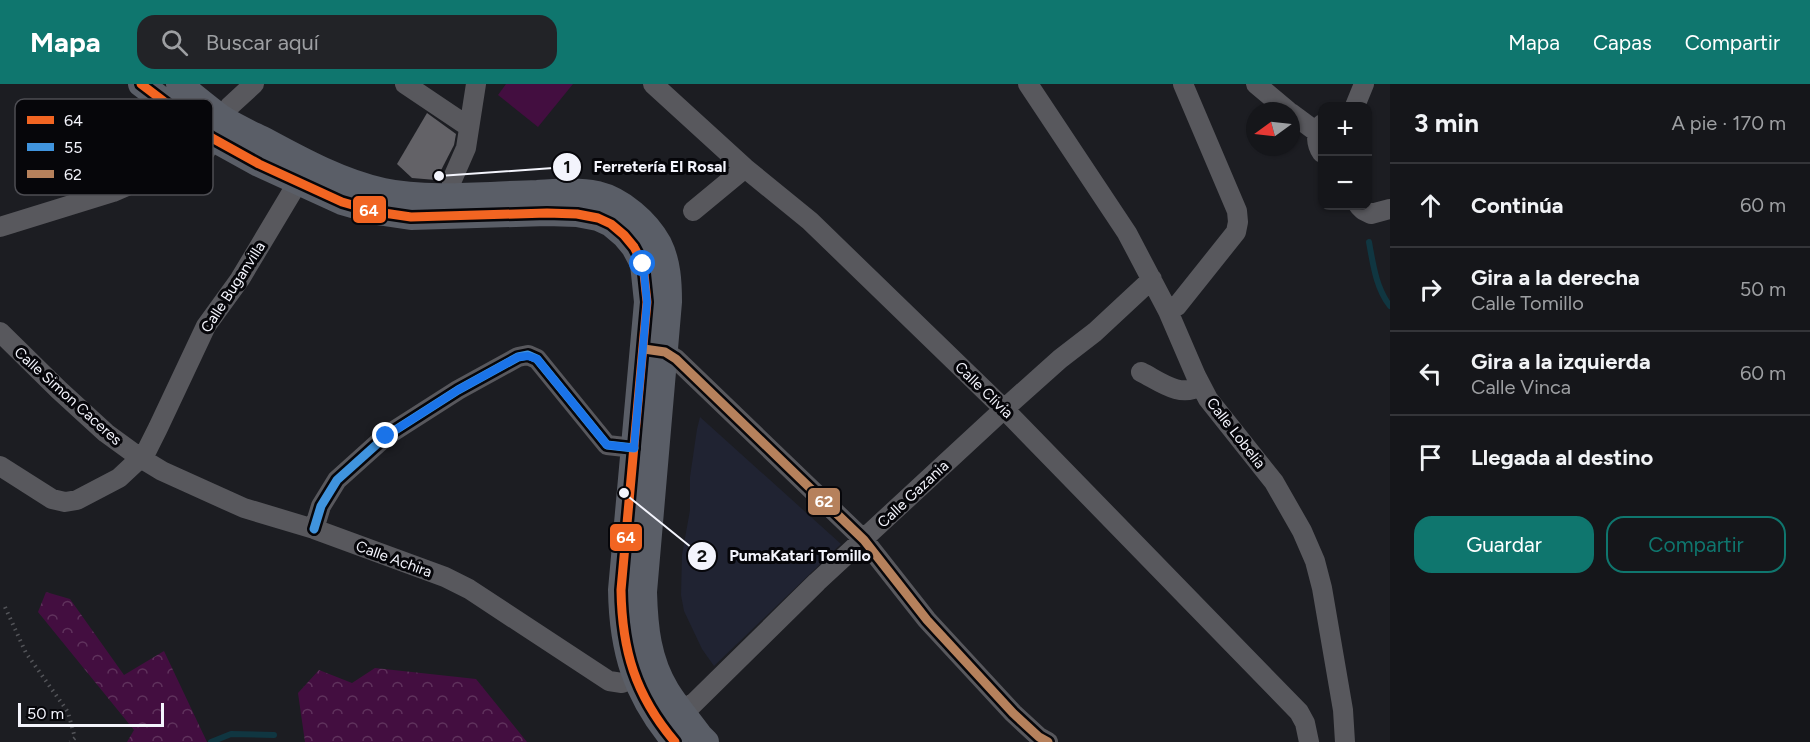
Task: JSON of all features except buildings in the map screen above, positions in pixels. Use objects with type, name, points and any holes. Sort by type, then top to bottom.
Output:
[{"type":"main road","points":[[141,84],[167,99]]},
{"type":"main road","points":[[179,84],[192,99]]},
{"type":"main road","points":[[213,123],[217,128]]},
{"type":"main road","points":[[213,126],[303,173],[342,202],[377,212],[411,217],[577,214],[598,218],[611,224],[634,247],[643,264],[654,351],[644,592],[645,617],[651,656],[667,690],[668,712],[675,742]]},
{"type":"main road","points":[[303,173],[402,195],[571,192],[598,194],[632,212],[645,225],[659,245],[665,262],[669,281],[669,302],[654,351],[634,448],[621,590],[621,621],[626,650],[635,678],[646,701],[668,712],[706,742]]},
{"type":"street","points":[[213,136],[230,106],[254,84]]},
{"type":"street","points":[[405,84],[469,127]]},
{"type":"street","points":[[452,195],[452,180],[466,148],[476,84]]},
{"type":"street","name":"Calle Clivia","points":[[653,84],[745,168],[810,221],[1004,409],[1299,712],[1305,723],[1309,742]]},
{"type":"street","name":"Calle Lobelia","points":[[1028,84],[1127,233],[1168,311],[1208,399],[1274,482],[1302,531],[1315,561],[1322,588],[1343,710],[1345,742]]},
{"type":"street","points":[[1168,311],[1177,306],[1236,232],[1238,222],[1237,211],[1183,84]]},
{"type":"street","points":[[1256,84],[1278,102]]},
{"type":"street","points":[[1357,102],[1364,84]]},
{"type":"street","points":[[1300,117],[1318,127]]},
{"type":"street","points":[[693,211],[745,168]]},
{"type":"street","name":"Calle Buganvilla","points":[[0,466],[52,499],[65,502],[77,500],[119,478],[134,464],[147,450],[159,428],[206,326],[240,279],[303,173]]},
{"type":"street","points":[[0,227],[103,195]]},
{"type":"street","points":[[1363,210],[1371,214],[1390,209]]},
{"type":"street","name":"Calle Gazania","points":[[668,712],[691,706],[817,582],[1004,409],[1060,359],[1095,332],[1152,279]]},
{"type":"street","name":"Calle Simon Caceres","points":[[0,332],[106,433],[139,457]]},
{"type":"street","points":[[654,351],[676,359],[864,540],[927,620],[1013,713],[1039,737],[1048,742]]},
{"type":"street","points":[[314,529],[321,506],[337,480],[386,436],[458,390],[518,357],[528,356],[537,359],[607,445],[634,448]]},
{"type":"street","points":[[1141,372],[1181,391],[1194,390],[1201,386]]},
{"type":"street","name":"Calle Achira","points":[[139,457],[162,471],[244,508],[314,529],[445,577],[469,589],[609,681],[622,683],[635,678]]},
{"type":"path","points":[[4,608],[26,653],[68,712],[75,738],[70,742]]},
{"type":"shaded area","points":[[700,417],[841,544],[714,666],[702,649],[684,611],[681,595],[682,555],[690,510],[690,477]]},
{"type":"green space","points":[[506,84],[573,84],[538,127],[498,95]]},
{"type":"green space","points":[[46,592],[70,599],[124,675],[164,651],[207,742],[127,742],[134,730],[38,612]]},
{"type":"green space","points":[[375,668],[476,679],[527,742],[305,742],[298,693],[319,670],[352,683]]},
{"type":"waterway","points":[[1369,242],[1378,284],[1390,306]]},
{"type":"waterway","points":[[211,742],[231,734],[274,735]]},
{"type":"transit line","name":"64","points":[[141,84],[161,99]]},
{"type":"transit line","name":"64","points":[[213,139],[259,164],[342,202],[377,212],[411,217],[577,214],[598,218],[611,224],[634,247],[643,264],[647,302],[621,590],[622,612],[633,671],[650,707],[675,742]]},
{"type":"transit line","name":"62","points":[[644,349],[665,352],[676,359],[864,540],[927,620],[1013,713],[1039,737],[1048,742]]},
{"type":"transit line","name":"55","points":[[314,529],[321,506],[337,480],[386,436],[458,390],[518,357],[528,355],[537,359],[607,445],[634,448]]},
{"type":"place","name":"Ferretería El Rosal","points":[[439,176]]},
{"type":"place","name":"PumaKatari Tomillo","points":[[624,493]]},
{"type":"route","points":[[386,436],[458,390],[518,357],[528,356],[537,359],[607,445],[634,448],[647,302],[643,264]]}]
